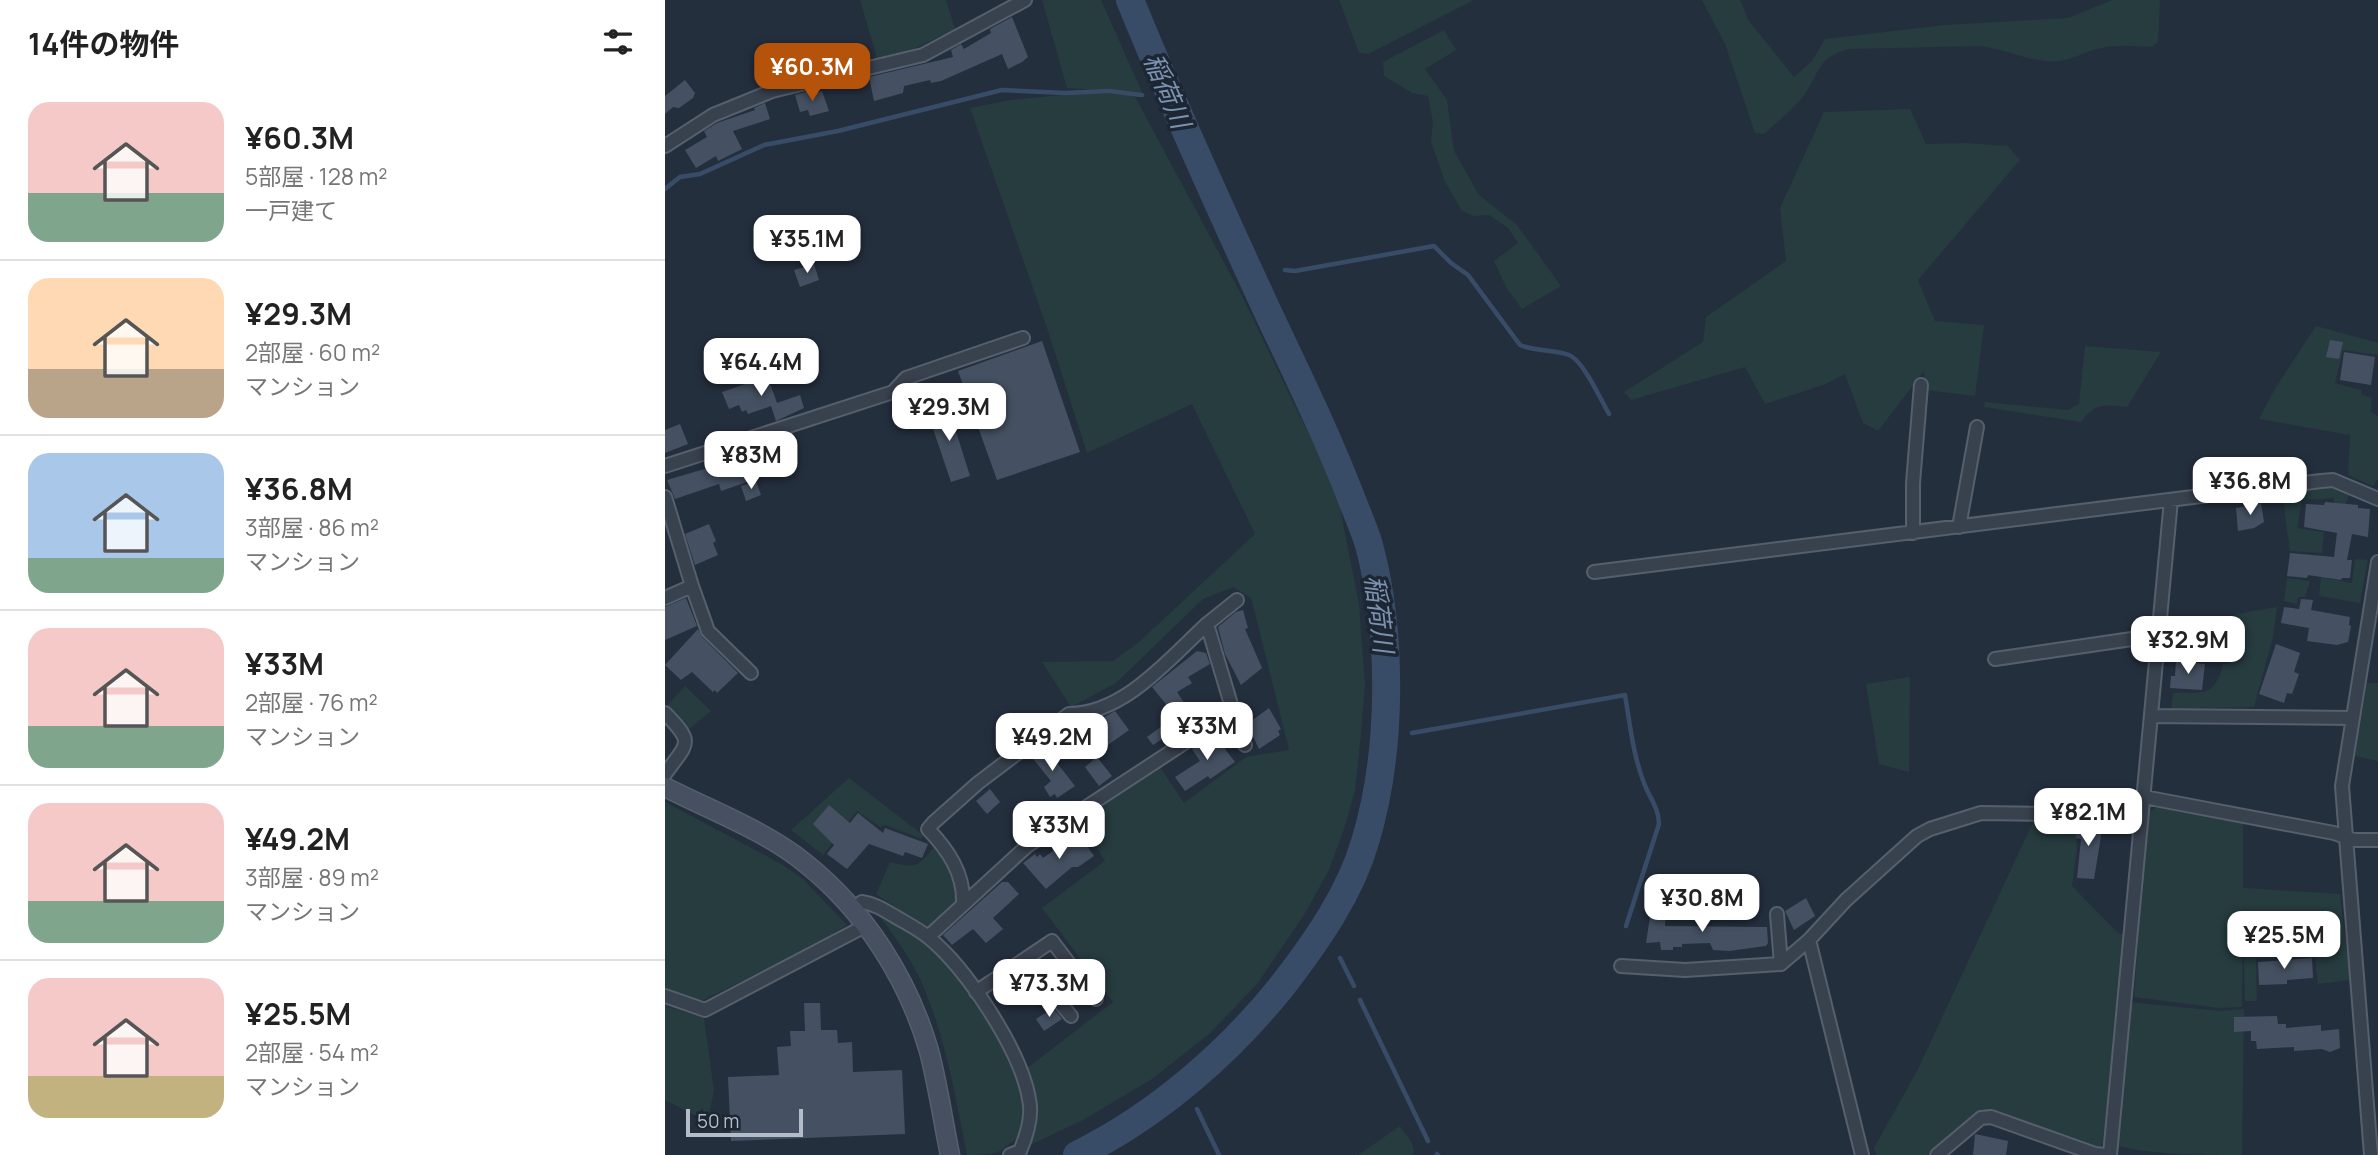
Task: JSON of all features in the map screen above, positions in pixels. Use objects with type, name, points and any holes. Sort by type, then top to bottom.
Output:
[{"type":"main road","points":[[665,787],[779,845],[804,862],[853,909],[890,959],[910,999],[929,1051],[950,1155]]},
{"type":"street","points":[[665,146],[713,115],[772,91],[923,55],[1025,0]]},
{"type":"street","points":[[665,466],[893,392],[906,378],[1023,338]]},
{"type":"street","points":[[1913,533],[1913,483],[1921,385]]},
{"type":"street","points":[[1959,527],[1977,427]]},
{"type":"street","points":[[1594,572],[2333,480],[2378,499]]},
{"type":"street","points":[[665,497],[708,631],[751,673]]},
{"type":"street","points":[[1937,1155],[1981,1118],[1991,1117],[2095,1154],[2108,1155],[2171,500]]},
{"type":"street","points":[[2371,1155],[2342,786],[2378,562]]},
{"type":"street","points":[[665,598],[692,586]]},
{"type":"street","points":[[964,903],[961,878],[948,853],[928,829],[978,783],[1069,714],[1083,714],[1113,705],[1133,691],[1237,600]]},
{"type":"street","points":[[1207,624],[1245,745]]},
{"type":"street","points":[[1995,659],[2159,635]]},
{"type":"street","points":[[928,937],[1027,846],[1233,711]]},
{"type":"street","points":[[665,713],[686,737],[685,748],[665,774]]},
{"type":"street","points":[[2151,716],[2352,718]]},
{"type":"street","points":[[1621,965],[1685,970],[1781,964],[1917,836],[1930,829],[1981,813],[2047,814],[2082,810],[2144,797],[2334,833],[2354,840],[2378,840]]},
{"type":"street","points":[[853,909],[862,902],[873,903],[928,937],[950,959],[997,1022],[1014,1054],[1030,1099],[1027,1136],[1020,1151],[1010,1155]]},
{"type":"street","points":[[1777,914],[1781,964]]},
{"type":"street","points":[[665,996],[705,1010],[865,926]]},
{"type":"street","points":[[1809,940],[1862,1155]]},
{"type":"street","points":[[976,992],[1052,941],[1096,999]]},
{"type":"street","points":[[1025,960],[1071,1016]]},
{"type":"green space","points":[[860,0],[946,0],[955,29],[909,51],[877,58]]},
{"type":"green space","points":[[1042,0],[1101,0],[1142,92],[1067,88]]},
{"type":"green space","points":[[1339,0],[1474,0],[1368,54],[1359,53]]},
{"type":"green space","points":[[1702,0],[1740,0],[1749,21],[1794,77],[1812,61],[1825,39],[1945,25],[2068,18],[2112,0],[2160,0],[2158,42],[2152,47],[2111,46],[2060,61],[2030,58],[1980,46],[1849,49],[1825,61],[1800,100],[1764,134],[1755,133],[1725,44]]},
{"type":"green space","points":[[1444,30],[1456,50],[1425,69],[1447,100],[1454,151],[1479,195],[1517,225],[1561,286],[1522,309],[1506,287],[1494,261],[1518,243],[1508,228],[1489,215],[1474,216],[1462,211],[1445,182],[1431,141],[1433,122],[1428,96],[1412,93],[1384,76],[1383,62]]},
{"type":"green space","points":[[1082,93],[1134,95],[1240,292],[1323,464],[1340,508],[1359,604],[1365,685],[1355,791],[1344,829],[1329,870],[1304,915],[1257,984],[1209,1034],[1152,1079],[1083,1120],[1030,1145],[1033,1133],[1026,1069],[1113,1002],[1042,908],[1105,861],[1080,822],[1160,767],[1184,803],[1246,757],[1289,750],[1251,598],[1233,587],[1203,599],[1116,683],[1071,707],[1042,662],[1113,661],[1139,642],[1255,534],[1192,404],[1087,453],[1047,328],[970,108],[1011,100]]},
{"type":"green space","points":[[1910,109],[1926,144],[2008,146],[2020,160],[1918,280],[1935,321],[1984,325],[1975,396],[1925,390],[1924,371],[1878,431],[1863,423],[1845,374],[1823,385],[1765,404],[1745,367],[1631,400],[1624,392],[1703,342],[1706,317],[1786,261],[1780,208],[1824,112]]},
{"type":"green space","points":[[2316,326],[2378,343],[2378,355],[2343,350],[2335,383],[2361,390],[2362,395],[2372,398],[2371,412],[2378,416],[2378,479],[2373,486],[2348,475],[2350,435],[2259,419],[2276,387]]},
{"type":"green space","points":[[2085,346],[2161,352],[2127,407],[2101,406],[2091,411],[2081,422],[1984,407],[1985,402],[2068,410],[2079,404]]},
{"type":"green space","points":[[2330,486],[2349,494],[2345,506],[2334,503],[2334,498],[2302,500],[2297,528],[2324,532],[2322,553],[2290,551],[2282,492]]},
{"type":"green space","points":[[2355,559],[2368,560],[2360,603],[2319,596],[2321,577],[2352,583]]},
{"type":"green space","points":[[2287,578],[2310,581],[2305,597],[2298,597],[2297,604],[2284,601]]},
{"type":"green space","points":[[2277,607],[2273,637],[2254,707],[2171,709],[2173,693],[2200,692],[2212,688],[2223,664],[2234,661],[2236,614]]},
{"type":"green space","points":[[1910,677],[1909,772],[1879,764],[1866,684]]},
{"type":"green space","points":[[2367,683],[2378,683],[2378,761],[2355,756]]},
{"type":"green space","points":[[685,686],[711,711],[688,730],[666,707]]},
{"type":"green space","points":[[849,778],[923,835],[922,839],[885,825],[880,827],[857,811],[823,855],[791,830]]},
{"type":"green space","points":[[665,802],[783,865],[803,879],[847,925],[808,949],[699,1002],[665,992]]},
{"type":"green space","points":[[2155,808],[2243,823],[2243,888],[2340,894],[2350,980],[2318,984],[2315,956],[2256,959],[2257,1001],[2245,1001],[2243,929],[2242,1007],[2218,1008],[2134,997],[2147,814]]},
{"type":"green space","points":[[2034,820],[2075,820],[2077,850],[2072,886],[2118,933],[2125,935],[2103,1144],[2096,1149],[1995,1113],[1978,1112],[1927,1155],[1876,1155],[1874,1148],[1918,1069]]},
{"type":"green space","points":[[934,847],[954,872],[959,887],[956,901],[928,929],[876,894],[890,862],[916,865]]},
{"type":"green space","points":[[877,913],[894,921],[945,959],[993,1029],[1021,1090],[1025,1115],[1019,1139],[998,1152],[967,1155],[948,1064],[928,998],[910,960]]},
{"type":"green space","points":[[2129,1002],[2220,1011],[2244,1009],[2242,1155],[2163,1153],[2118,1146]]},
{"type":"green space","points":[[665,1006],[704,1018],[714,1091],[709,1115],[694,1115],[665,1100]]},
{"type":"green space","points":[[1400,1126],[1412,1143],[1414,1153],[1358,1155]]},
{"type":"building","points":[[1012,17],[1028,57],[1022,62],[1008,69],[1002,54],[941,81],[931,83],[930,80],[904,86],[903,93],[874,101],[869,77],[953,57],[951,50],[961,44],[964,49],[991,33],[990,29]]},
{"type":"building","points":[[685,80],[695,93],[693,98],[679,108],[673,107],[665,114],[665,96]]},
{"type":"building","points":[[813,90],[814,94],[822,91],[829,111],[810,116],[808,110],[800,112],[795,95]]},
{"type":"building","points":[[765,103],[770,119],[733,131],[742,149],[718,161],[716,156],[696,168],[685,150],[707,137],[704,131],[717,123],[755,110],[754,108]]},
{"type":"building","points":[[814,264],[819,280],[800,287],[794,270]]},
{"type":"building","points":[[2330,340],[2343,342],[2339,359],[2326,357]]},
{"type":"building","points":[[1042,341],[1080,452],[997,480],[958,371]]},
{"type":"building","points":[[2344,352],[2375,357],[2371,385],[2340,380]]},
{"type":"building","points":[[766,372],[777,403],[800,395],[804,408],[776,421],[771,406],[748,414],[746,410],[742,412],[739,405],[729,409],[722,392],[751,382],[750,378]]},
{"type":"building","points":[[947,403],[970,476],[951,482],[930,420],[936,417],[933,407]]},
{"type":"building","points":[[680,424],[688,444],[665,453],[665,430]]},
{"type":"building","points":[[742,458],[750,481],[721,491],[719,484],[675,499],[667,480]]},
{"type":"building","points":[[756,481],[761,495],[746,501],[741,486]]},
{"type":"building","points":[[2325,502],[2358,505],[2358,508],[2370,509],[2368,537],[2352,534],[2347,560],[2352,560],[2350,578],[2341,580],[2308,575],[2307,578],[2287,576],[2290,553],[2334,557],[2337,533],[2304,527],[2306,504],[2324,505]]},
{"type":"building","points":[[2261,503],[2264,522],[2254,528],[2238,531],[2236,508]]},
{"type":"building","points":[[709,524],[718,555],[695,565],[685,534]]},
{"type":"building","points":[[686,598],[697,626],[665,640],[665,607]]},
{"type":"building","points":[[2301,599],[2313,600],[2311,610],[2350,617],[2348,642],[2337,645],[2307,641],[2309,628],[2281,623],[2284,607],[2299,609]]},
{"type":"building","points":[[1243,610],[1248,628],[1245,629],[1262,668],[1241,685],[1225,654],[1218,627],[1236,612]]},
{"type":"building","points":[[2201,616],[2220,623],[2223,642],[2206,645],[2203,636],[2183,639],[2180,620]]},
{"type":"building","points":[[698,629],[702,637],[738,673],[717,693],[692,672],[681,680],[665,665]]},
{"type":"building","points":[[2276,644],[2300,653],[2294,672],[2299,674],[2292,694],[2287,693],[2284,703],[2259,694]]},
{"type":"building","points":[[1197,651],[1206,653],[1210,664],[1188,677],[1192,683],[1177,692],[1194,718],[1153,745],[1147,737],[1166,723],[1161,715],[1170,709],[1152,687]]},
{"type":"building","points":[[2176,661],[2205,664],[2202,690],[2170,688],[2171,676],[2175,676]]},
{"type":"building","points":[[1269,708],[1281,729],[1278,731],[1280,735],[1259,749],[1247,724]]},
{"type":"building","points":[[1115,711],[1129,730],[1108,745],[1094,723]]},
{"type":"building","points":[[1219,731],[1229,746],[1225,749],[1235,762],[1210,779],[1208,776],[1185,791],[1175,777],[1200,761],[1192,749]]},
{"type":"building","points":[[1043,745],[1075,786],[1057,798],[1055,794],[1050,797],[1044,787],[1051,781],[1030,755]]},
{"type":"building","points":[[1097,757],[1112,776],[1099,786],[1085,767]]},
{"type":"building","points":[[990,789],[1000,802],[987,814],[976,801]]},
{"type":"building","points":[[829,805],[850,823],[858,813],[883,833],[885,828],[928,844],[922,858],[905,852],[903,856],[869,844],[847,869],[827,854],[834,845],[813,824]]},
{"type":"building","points":[[2077,822],[2103,824],[2094,879],[2077,878],[2081,839],[2076,838]]},
{"type":"building","points":[[1078,833],[1094,856],[1078,867],[1072,867],[1046,889],[1023,863],[1035,854],[1037,857],[1040,854],[1043,858]]},
{"type":"building","points":[[1002,882],[1008,882],[1019,894],[993,918],[1003,929],[986,943],[973,929],[952,945],[943,935]]},
{"type":"building","points":[[1806,898],[1815,916],[1794,930],[1785,911]]},
{"type":"building","points":[[1652,903],[1667,904],[1665,926],[1767,927],[1768,943],[1766,946],[1729,951],[1713,950],[1710,943],[1682,944],[1682,947],[1673,947],[1673,950],[1661,950],[1660,942],[1646,943]]},
{"type":"building","points":[[2312,958],[2313,978],[2287,980],[2287,984],[2259,985],[2258,962]]},
{"type":"building","points":[[804,1003],[820,1003],[821,1030],[837,1030],[838,1043],[852,1042],[853,1072],[902,1070],[905,1134],[731,1141],[728,1077],[779,1075],[777,1047],[791,1046],[790,1031],[805,1031]]},
{"type":"building","points":[[1053,1008],[1062,1019],[1044,1031],[1036,1019]]},
{"type":"building","points":[[2277,1016],[2278,1024],[2286,1024],[2286,1028],[2321,1025],[2321,1031],[2339,1029],[2340,1048],[2330,1052],[2322,1049],[2294,1051],[2294,1047],[2257,1049],[2256,1041],[2251,1041],[2251,1031],[2234,1032],[2234,1017]]},
{"type":"building","points":[[1975,1134],[2008,1141],[2006,1155],[1973,1155]]},
{"type":"waterway","name":"稲荷川","points":[[1077,1155],[1136,1121],[1217,1056],[1265,1007],[1321,932],[1351,879],[1365,842],[1380,771],[1386,694],[1382,617],[1367,539],[1330,447],[1213,192],[1130,0]]},
{"type":"waterway","points":[[665,189],[680,177],[700,174],[764,145],[838,131],[1002,90],[1065,93],[1109,91],[1142,95]]},
{"type":"waterway","points":[[1285,270],[1295,271],[1434,246],[1468,275],[1520,345],[1563,353],[1574,358],[1586,372],[1609,414]]},
{"type":"waterway","points":[[1412,733],[1625,695],[1637,762],[1659,818],[1626,926]]},
{"type":"waterway","points":[[1340,958],[1354,986]]},
{"type":"waterway","points":[[1360,1000],[1428,1141]]},
{"type":"waterway","points":[[1197,1109],[1219,1155]]}]
